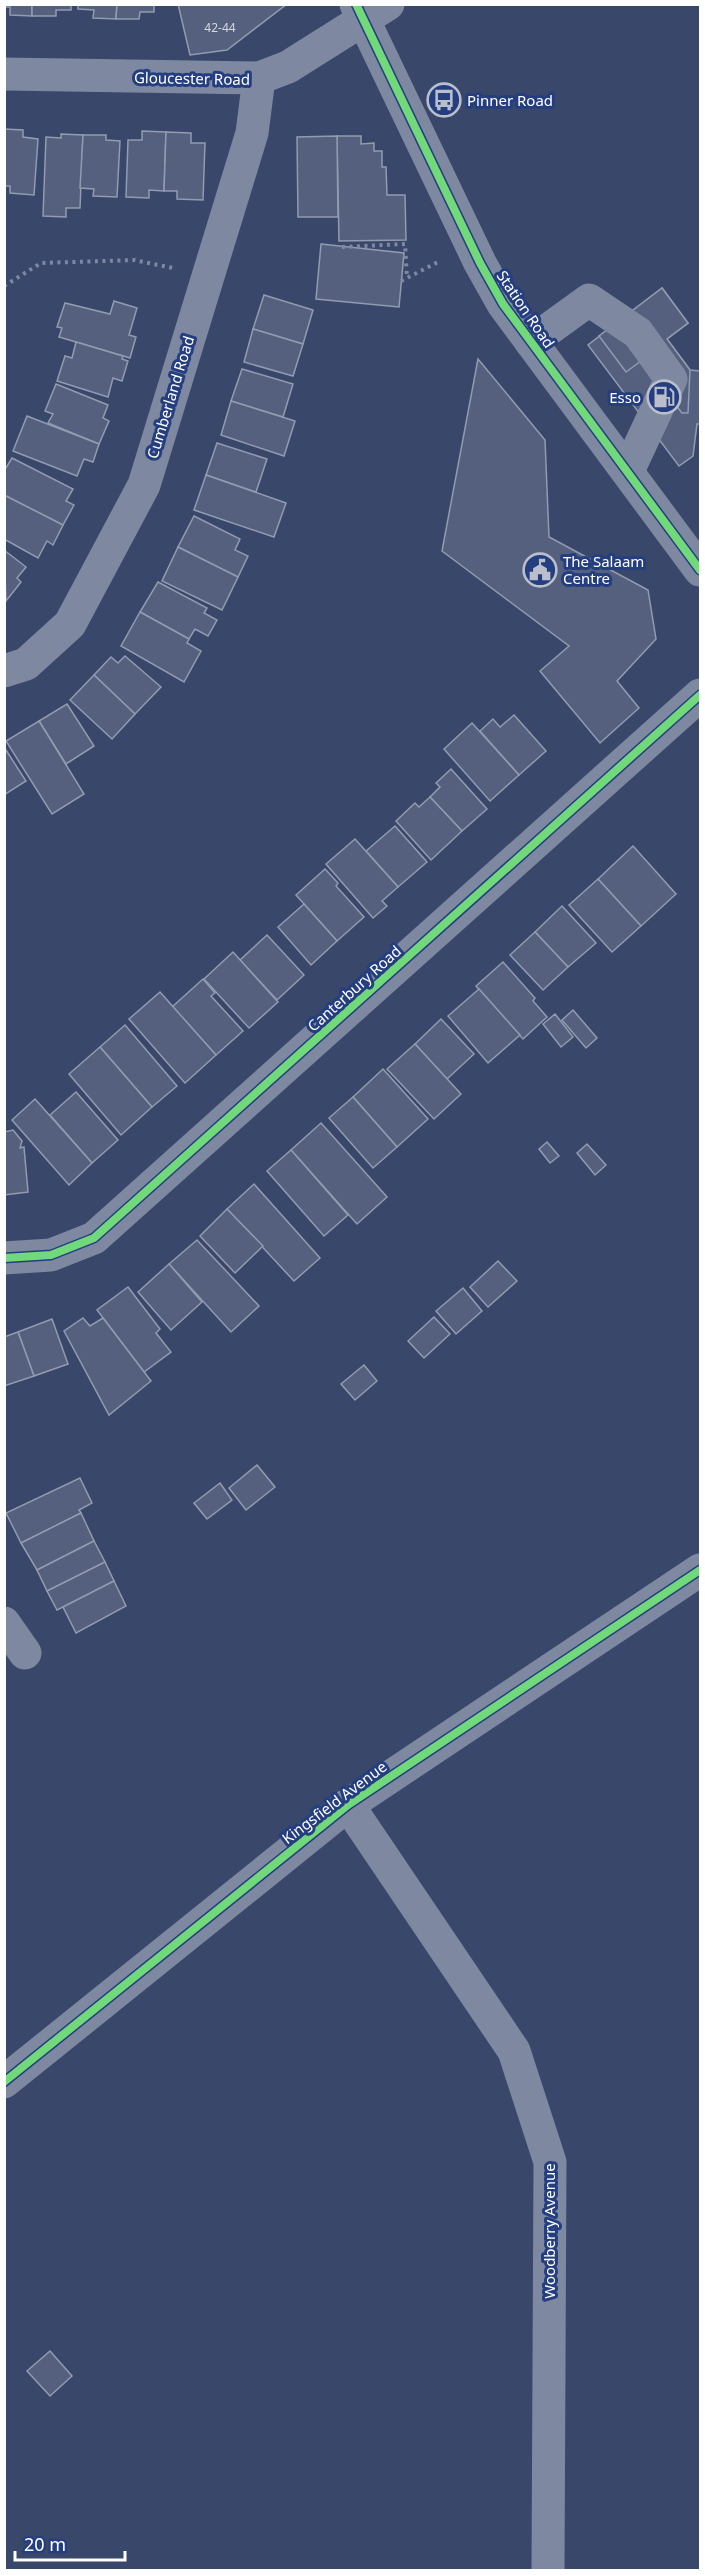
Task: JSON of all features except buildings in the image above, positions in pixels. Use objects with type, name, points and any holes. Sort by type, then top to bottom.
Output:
[{"type":"street","name":"Gloucester Road","points":[[4,74],[259,78],[288,67],[369,9]]},
{"type":"street","name":"Station Road","points":[[369,9],[472,245],[503,304],[628,471],[697,556]]},
{"type":"street","name":"Cumberland Road","points":[[4,671],[26,664],[70,624],[144,484],[252,133],[259,78]]},
{"type":"street","points":[[531,342],[589,300],[638,333],[671,379],[628,471]]},
{"type":"street","name":"Canterbury Road","points":[[4,1258],[51,1255],[93,1238],[700,695]]},
{"type":"street","name":"Kingsfield Avenue","points":[[4,2082],[348,1804],[700,1570]]},
{"type":"street","points":[[4,1623],[25,1653]]},
{"type":"street","name":"Woodberry Avenue","points":[[348,1804],[514,2051],[550,2162],[548,2571]]},
{"type":"path","points":[[342,247],[405,244],[406,278]]},
{"type":"path","points":[[401,281],[472,245]]},
{"type":"path","points":[[4,286],[41,263],[134,260],[206,277]]},
{"type":"cycle path","points":[[356,4],[480,263],[503,304],[700,570]]},
{"type":"cycle path","points":[[4,1258],[51,1255],[94,1238],[700,695]]},
{"type":"cycle path","points":[[4,2082],[348,1805],[700,1570]]},
{"type":"place","name":"Pinner Road","points":[[444,100]]},
{"type":"place","name":"Esso","points":[[664,397]]},
{"type":"place","name":"The Salaam Centre","points":[[540,570]]}]
